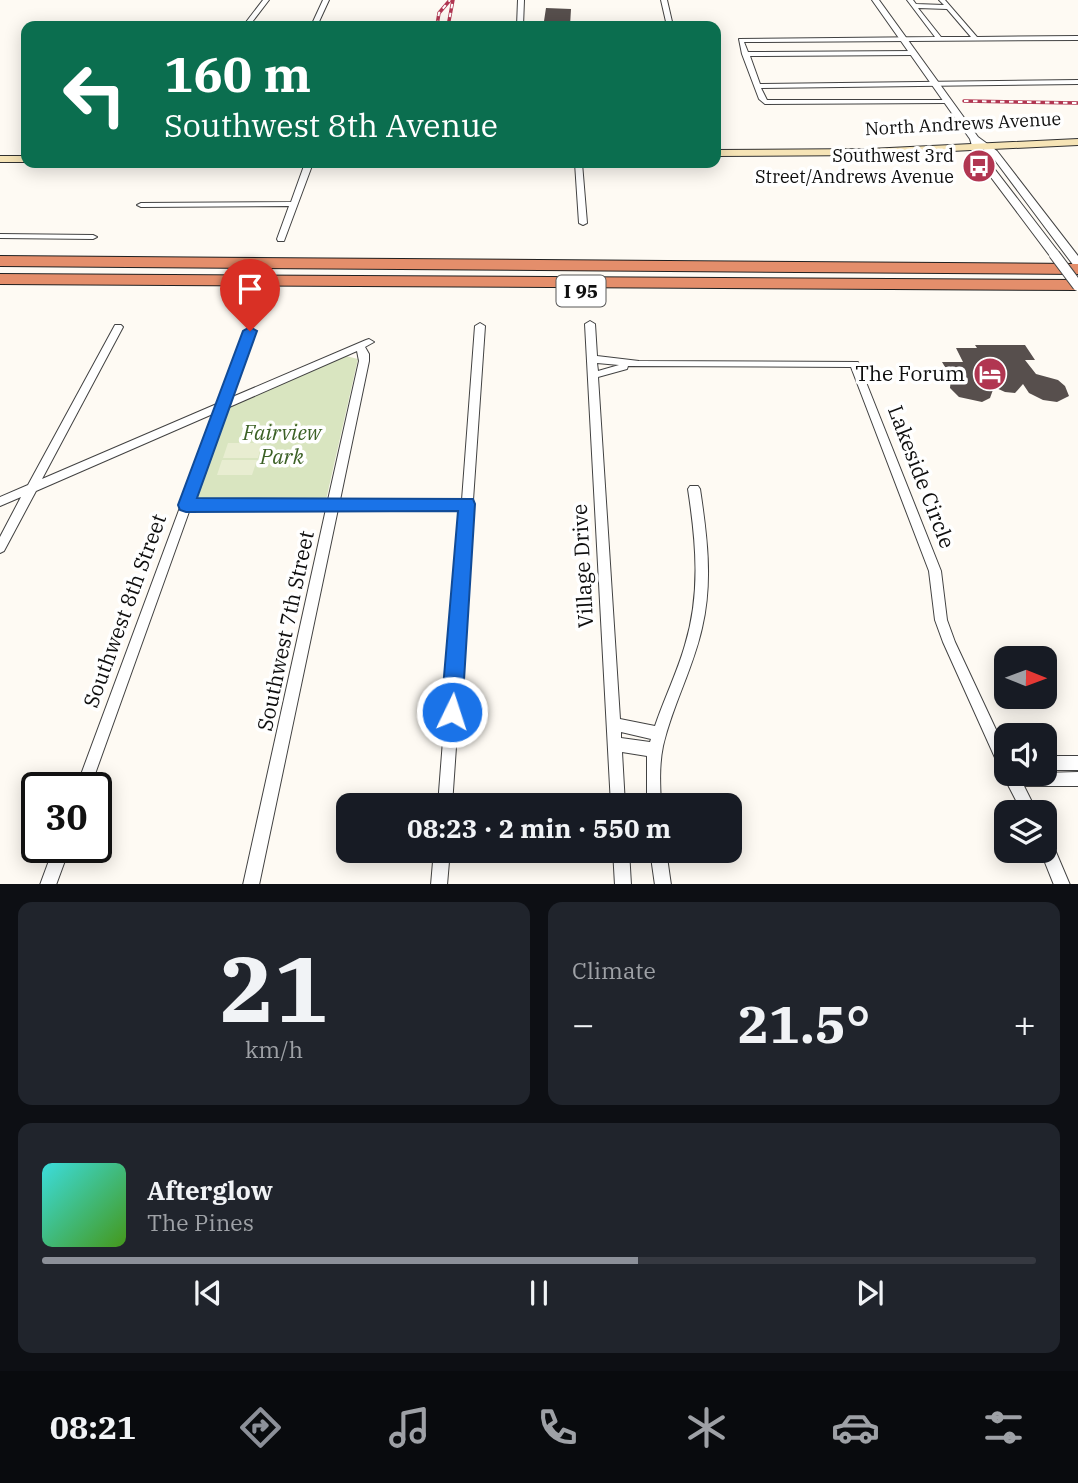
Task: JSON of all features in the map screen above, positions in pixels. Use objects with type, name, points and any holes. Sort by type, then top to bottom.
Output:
[{"type":"highway","name":"I 95","points":[[0,261],[1033,269],[1076,263]]},
{"type":"highway","points":[[464,263],[574,273]]},
{"type":"highway","points":[[0,269],[1078,275]]},
{"type":"highway","points":[[0,279],[1078,285]]},
{"type":"highway","points":[[204,289],[305,281]]},
{"type":"highway","name":"I 95","points":[[0,288],[1056,291]]},
{"type":"highway","points":[[1056,291],[1078,293]]},
{"type":"main road","name":"North Andrews Avenue","points":[[721,153],[850,150],[869,152],[1078,134]]},
{"type":"main road","name":"North Andrews Avenue","points":[[979,144],[1078,142]]},
{"type":"main road","points":[[0,159],[21,159]]},
{"type":"street","points":[[250,21],[266,0]]},
{"type":"street","points":[[316,21],[326,0]]},
{"type":"street","points":[[520,21],[521,0]]},
{"type":"street","points":[[664,0],[669,21]]},
{"type":"street","points":[[875,0],[979,144],[994,153],[1076,263]]},
{"type":"street","points":[[910,0],[939,39]]},
{"type":"street","points":[[942,0],[975,38]]},
{"type":"street","points":[[915,6],[948,7]]},
{"type":"street","points":[[947,101],[771,103],[762,99],[741,40],[1078,38]]},
{"type":"street","points":[[745,54],[913,53]]},
{"type":"street","points":[[757,86],[1078,82]]},
{"type":"street","points":[[979,144],[978,154],[1078,285]]},
{"type":"street","points":[[281,239],[307,168]]},
{"type":"street","points":[[578,168],[583,223]]},
{"type":"street","points":[[141,205],[293,204]]},
{"type":"street","points":[[0,236],[93,237]]},
{"type":"street","name":"Village Drive","points":[[590,324],[617,793]]},
{"type":"street","points":[[446,793],[480,326]]},
{"type":"street","points":[[0,548],[118,327]]},
{"type":"street","name":"Southwest 8th Street","points":[[89,772],[250,331]]},
{"type":"street","name":"Southwest 7th Street","points":[[222,407],[364,345],[364,361],[251,884]]},
{"type":"street","name":"Lakeside Circle","points":[[592,359],[639,364],[855,364],[934,571],[945,631],[994,738]]},
{"type":"street","name":"Lakeside Circle","points":[[593,375],[608,369],[639,364]]},
{"type":"street","points":[[0,502],[222,407]]},
{"type":"street","points":[[654,793],[655,750],[694,638],[700,610],[702,562],[694,489]]},
{"type":"street","points":[[186,505],[467,504]]},
{"type":"street","points":[[613,724],[660,734]]},
{"type":"street","points":[[614,744],[655,750]]},
{"type":"street","points":[[1057,763],[1078,763]]},
{"type":"street","points":[[1057,776],[1078,779]]},
{"type":"street","points":[[48,884],[56,863]]},
{"type":"street","points":[[439,884],[441,863]]},
{"type":"street","points":[[622,863],[623,884]]},
{"type":"street","points":[[660,863],[663,884]]},
{"type":"street","points":[[1053,863],[1062,884]]},
{"type":"green space","name":"Fairview Park","points":[[346,356],[358,359],[326,500],[193,501],[225,409]]},
{"type":"green space","points":[[228,443],[262,443],[258,458],[223,458]]},
{"type":"green space","points":[[222,460],[257,460],[252,475],[217,475]]},
{"type":"building","points":[[546,8],[571,9],[570,21],[544,21]]},
{"type":"building","name":"The Forum","points":[[975,345],[1025,345],[1035,360],[1025,360],[1036,374],[1058,380],[1065,386],[1069,396],[1057,402],[1043,400],[1029,393],[1023,384],[1015,393],[994,387],[990,398],[982,402],[959,397],[950,388],[951,377],[942,362],[963,362],[956,348],[977,348]]},
{"type":"railway","points":[[438,21],[439,13],[450,0]]},
{"type":"railway","points":[[449,21],[453,0]]},
{"type":"railway","points":[[964,101],[1078,103]]},
{"type":"place","name":"Southwest 3rd Street/Andrews Avenue","points":[[979,166]]},
{"type":"place","name":"The Forum","points":[[990,374]]},
{"type":"route","points":[[250,331],[186,505],[467,504],[452,712]]}]
